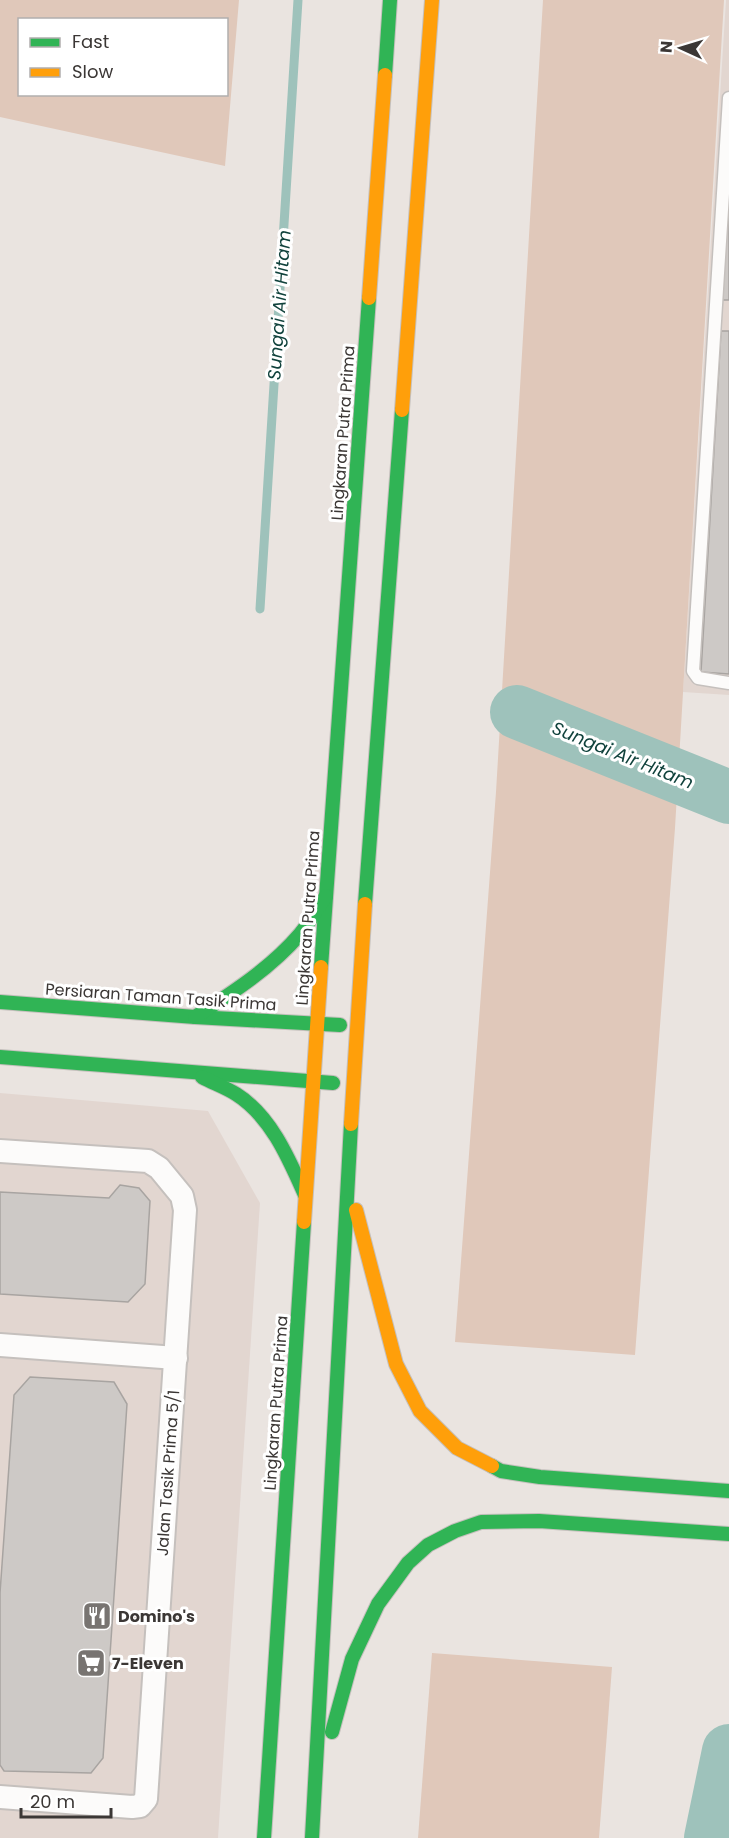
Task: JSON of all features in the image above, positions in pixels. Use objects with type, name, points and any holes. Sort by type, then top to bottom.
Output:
[{"type":"main road","name":"Lingkaran Putra Prima","points":[[264,1838],[313,1082],[390,0]]},
{"type":"main road","points":[[312,1838],[356,1025],[432,0]]},
{"type":"main road","points":[[195,1017],[235,992],[272,962],[298,936],[326,896]]},
{"type":"main road","name":"Persiaran Taman Tasik Prima","points":[[0,1002],[195,1017],[356,1025]]},
{"type":"main road","points":[[0,1057],[353,1085]]},
{"type":"main road","points":[[191,1071],[238,1095],[266,1122],[290,1161],[306,1196]]},
{"type":"main road","points":[[348,1177],[396,1364],[420,1411],[457,1448],[501,1471],[531,1476],[729,1491]]},
{"type":"main road","points":[[315,1792],[352,1659],[364,1630],[378,1604],[408,1563],[428,1545],[455,1531],[481,1522],[539,1521],[729,1534]]},
{"type":"street","name":"Jalan Tasik Prima 5/1","points":[[0,1151],[148,1161],[159,1168],[182,1196],[185,1210],[146,1799],[140,1806],[132,1807],[0,1797]]},
{"type":"street","points":[[0,1345],[177,1358]]},
{"type":"lane","points":[[729,98],[693,671],[698,678],[729,683]]},
{"type":"shaded area","points":[[0,0],[239,0],[225,166],[0,117]]},
{"type":"shaded area","points":[[543,0],[724,0],[675,828],[635,1355],[455,1342],[496,792]]},
{"type":"shaded area","points":[[726,0],[729,0],[729,695],[683,692]]},
{"type":"shaded area","points":[[0,1093],[208,1111],[260,1203],[218,1838],[0,1838]]},
{"type":"shaded area","points":[[432,1653],[612,1667],[599,1838],[418,1838]]},
{"type":"building","points":[[729,151],[729,300],[719,300]]},
{"type":"building","points":[[721,331],[729,331],[729,674],[701,672]]},
{"type":"building","points":[[120,1185],[139,1188],[150,1201],[145,1284],[128,1302],[0,1294],[0,1192],[109,1198]]},
{"type":"building","points":[[30,1377],[114,1382],[127,1404],[103,1758],[91,1773],[4,1771],[0,1765],[0,1593],[14,1395]]},
{"type":"waterway","name":"Sungai Air Hitam","points":[[260,609],[298,0]]},
{"type":"waterway","name":"Sungai Air Hitam","points":[[517,712],[729,797]]},
{"type":"waterway","name":"Sungai Air Hitam","points":[[711,1838],[729,1751]]},
{"type":"traffic: fast","points":[[385,75],[390,0]]},
{"type":"traffic: fast","points":[[321,967],[369,298]]},
{"type":"traffic: fast","points":[[365,904],[402,410]]},
{"type":"traffic: fast","points":[[195,1017],[237,989],[277,958],[300,934],[326,896]]},
{"type":"traffic: fast","points":[[0,1002],[195,1017],[340,1025]]},
{"type":"traffic: fast","points":[[0,1057],[333,1083]]},
{"type":"traffic: fast","points":[[202,1077],[236,1094],[259,1114],[278,1139],[305,1195]]},
{"type":"traffic: fast","points":[[312,1838],[351,1124]]},
{"type":"traffic: fast","points":[[264,1838],[304,1222]]},
{"type":"traffic: fast","points":[[492,1466],[501,1471],[540,1477],[729,1491]]},
{"type":"traffic: fast","points":[[332,1732],[352,1659],[378,1604],[408,1563],[428,1545],[455,1531],[481,1522],[539,1521],[729,1534]]},
{"type":"traffic: slow","points":[[402,410],[432,0]]},
{"type":"traffic: slow","points":[[369,298],[385,75]]},
{"type":"traffic: slow","points":[[351,1124],[365,904]]},
{"type":"traffic: slow","points":[[304,1222],[321,967]]},
{"type":"traffic: slow","points":[[356,1210],[396,1364],[420,1411],[457,1448],[492,1466]]},
{"type":"place","name":"Domino's","points":[[97,1616]]},
{"type":"place","name":"7-Eleven","points":[[91,1663]]}]
